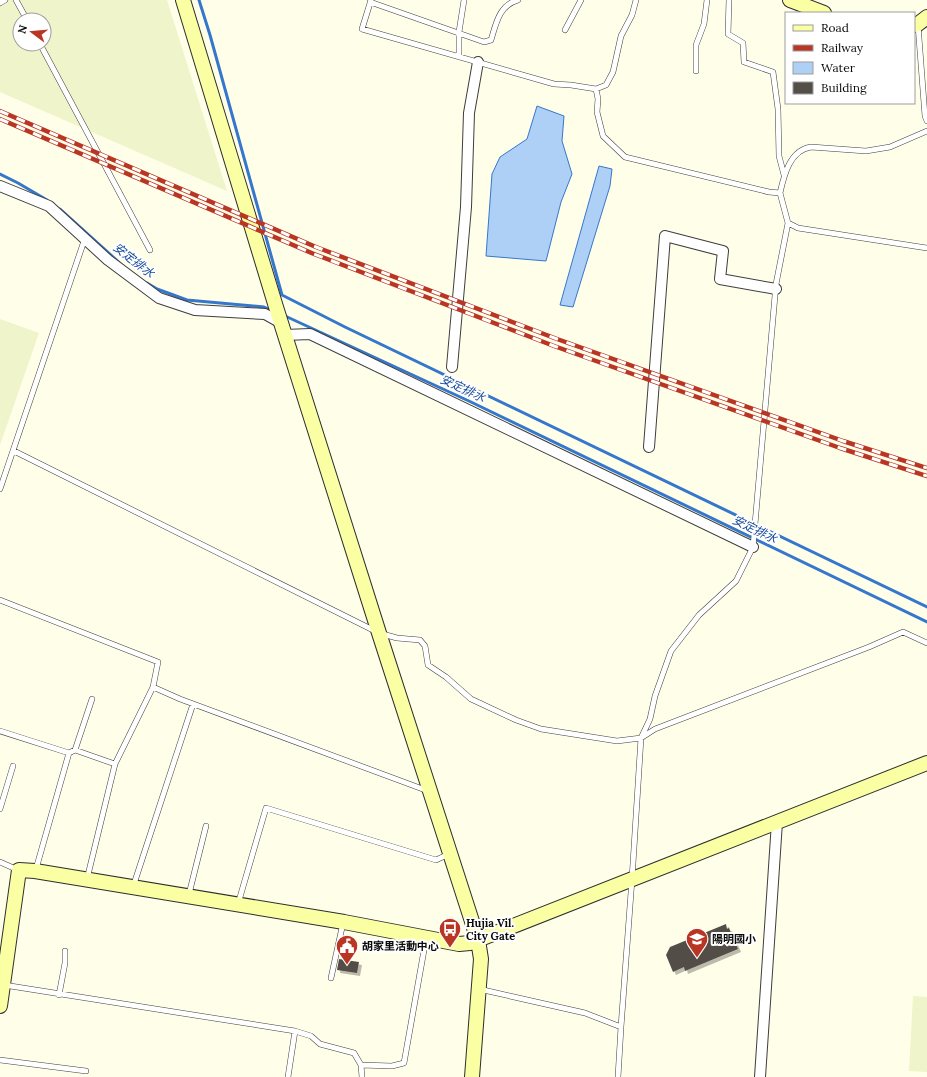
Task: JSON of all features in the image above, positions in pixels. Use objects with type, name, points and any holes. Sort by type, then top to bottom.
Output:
[{"type":"street","points":[[183,0],[379,633],[478,940],[481,959],[472,1077]]},
{"type":"street","points":[[790,0],[821,12]]},
{"type":"street","points":[[452,367],[466,207],[469,113],[478,62]]},
{"type":"street","points":[[0,186],[49,206],[108,260],[159,298],[195,310],[264,314],[281,320],[754,545]]},
{"type":"street","points":[[649,447],[666,236],[723,251],[720,279],[776,289]]},
{"type":"street","points":[[0,1006],[3,949],[19,870],[344,922],[426,939],[459,944],[470,943],[927,763]]},
{"type":"street","points":[[760,1077],[777,822]]},
{"type":"lane","points":[[0,3],[5,0]]},
{"type":"lane","points":[[16,0],[23,12]]},
{"type":"lane","points":[[460,57],[459,32],[464,0]]},
{"type":"lane","points":[[518,0],[514,1],[502,10],[491,40],[484,42],[370,1],[362,29],[554,84],[596,89],[606,85],[613,72],[621,36],[632,15],[636,0]]},
{"type":"lane","points":[[565,30],[581,0]]},
{"type":"lane","points":[[696,71],[696,45],[704,24],[706,0]]},
{"type":"lane","points":[[729,0],[728,34],[742,43],[744,62],[774,72],[778,108],[779,156],[784,175]]},
{"type":"lane","points":[[920,22],[925,116],[927,121]]},
{"type":"lane","points":[[44,52],[150,250]]},
{"type":"lane","points":[[596,89],[598,98],[597,112],[603,136],[625,157],[769,192],[780,193]]},
{"type":"lane","points":[[618,1077],[641,738],[650,720],[655,696],[671,651],[699,614],[736,581],[754,545],[776,289],[788,222],[780,193],[784,175],[791,161],[805,148],[811,147],[866,151],[890,147],[927,131]]},
{"type":"lane","points":[[788,222],[798,228],[927,248]]},
{"type":"lane","points":[[0,489],[85,238]]},
{"type":"lane","points":[[14,451],[379,633],[397,638],[420,640],[425,646],[428,665],[446,677],[471,698],[516,720],[541,729],[617,741],[641,738],[655,729],[869,647],[903,632],[927,643]]},
{"type":"lane","points":[[0,600],[158,662],[153,687],[115,764],[86,880]]},
{"type":"lane","points":[[153,687],[193,704],[430,792]]},
{"type":"lane","points":[[0,731],[69,753],[75,750],[92,699]]},
{"type":"lane","points":[[132,888],[193,704]]},
{"type":"lane","points":[[75,750],[115,764]]},
{"type":"lane","points":[[35,872],[69,753]]},
{"type":"lane","points":[[0,809],[13,766]]},
{"type":"lane","points":[[238,905],[266,808],[436,860],[450,853]]},
{"type":"lane","points":[[188,897],[206,826]]},
{"type":"lane","points":[[0,862],[19,870]]},
{"type":"lane","points":[[331,978],[344,922]]},
{"type":"lane","points":[[361,1065],[392,1066],[404,1063],[426,939]]},
{"type":"lane","points":[[59,995],[65,963],[65,951]]},
{"type":"lane","points":[[1,985],[295,1031],[311,1036],[320,1044],[354,1053],[361,1065],[362,1077]]},
{"type":"lane","points":[[479,989],[585,1013],[621,1027]]},
{"type":"lane","points":[[288,1077],[295,1031]]},
{"type":"lane","points":[[0,1060],[86,1071]]},
{"type":"green space","points":[[0,0],[167,0],[227,191],[0,92]]},
{"type":"green space","points":[[0,319],[39,333],[0,445]]},
{"type":"green space","points":[[913,996],[927,997],[927,1072],[909,1071]]},
{"type":"water","points":[[537,106],[564,116],[562,141],[572,174],[561,202],[546,261],[486,256],[492,174],[500,157],[527,139]]},
{"type":"water","points":[[599,166],[612,169],[610,186],[573,307],[560,305]]},
{"type":"building","points":[[726,924],[727,929],[729,928],[738,949],[685,971],[684,967],[673,972],[666,955],[670,947]]},
{"type":"building","name":"胡家里活動中心","points":[[339,959],[359,962],[357,973],[337,970]]},
{"type":"waterway","points":[[199,0],[282,295],[345,327],[927,607]]},
{"type":"waterway","name":"安定排水","points":[[0,174],[47,200]]},
{"type":"waterway","name":"安定排水","points":[[60,209],[123,266]]},
{"type":"waterway","name":"安定排水","points":[[147,283],[157,289],[187,300],[264,307],[273,311]]},
{"type":"waterway","name":"安定排水","points":[[283,315],[471,402],[927,622]]},
{"type":"railway","points":[[0,111],[316,247],[557,339],[843,441],[927,468]]},
{"type":"railway","points":[[0,119],[314,254],[554,346],[840,448],[927,476]]},
{"type":"place","name":"Hujia Vil. City Gate","points":[[450,948]]},
{"type":"place","name":"陽明國小","points":[[697,958]]},
{"type":"place","name":"胡家里活動中心","points":[[347,966]]}]
